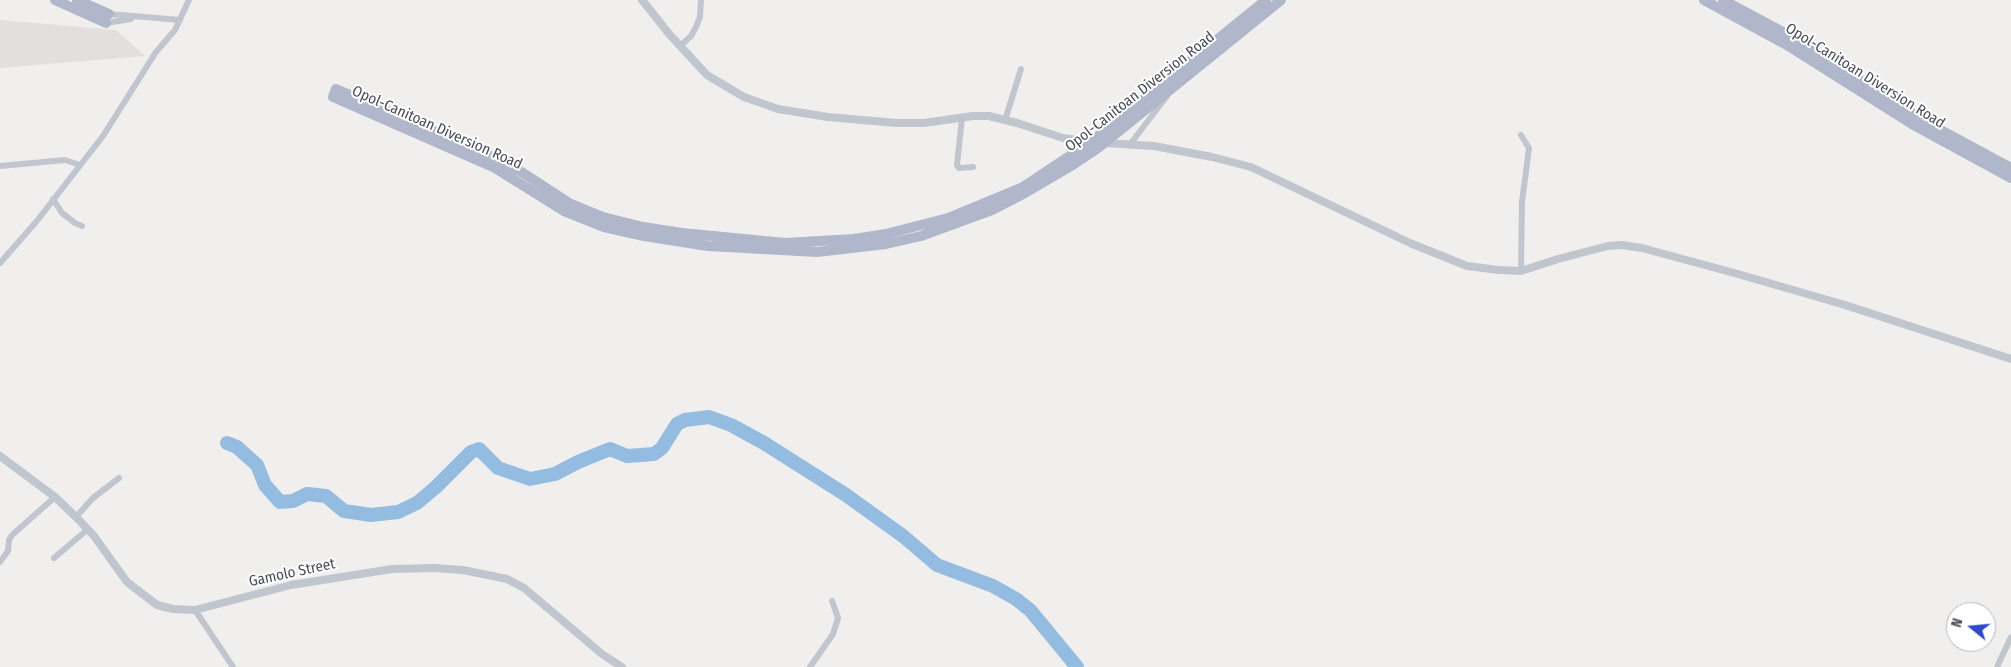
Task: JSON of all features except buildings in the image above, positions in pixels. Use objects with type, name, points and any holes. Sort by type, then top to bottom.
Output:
[{"type":"main road","points":[[55,0],[108,19]]},
{"type":"main road","points":[[76,0],[108,19]]},
{"type":"main road","name":"Opol-Canitoan Diversion Road","points":[[1073,153],[1104,143],[1160,103],[1169,86],[1234,25],[1266,0]]},
{"type":"main road","name":"Opol-Canitoan Diversion Road","points":[[334,93],[500,160],[569,203],[590,213],[643,227],[785,243],[870,237],[948,218],[1023,186],[1091,142],[1169,86],[1281,0]]},
{"type":"main road","name":"Opol-Canitoan Diversion Road","points":[[1704,0],[1787,45],[1912,124],[2011,178]]},
{"type":"main road","name":"Opol-Canitoan Diversion Road","points":[[1723,0],[1792,37],[1933,126],[2011,168]]},
{"type":"street","points":[[0,263],[103,136],[156,52],[172,35],[189,0]]},
{"type":"street","points":[[642,0],[707,75],[744,97],[778,109],[828,117],[897,123],[924,123],[989,116],[1005,120],[1073,153]]},
{"type":"street","points":[[680,46],[691,36],[696,27],[700,17],[701,0]]},
{"type":"street","points":[[108,19],[142,17],[180,20]]},
{"type":"street","points":[[1005,120],[1021,69]]},
{"type":"street","points":[[1131,143],[1160,103]]},
{"type":"street","points":[[962,118],[956,165],[959,168],[973,167]]},
{"type":"street","points":[[1521,135],[1529,148],[1522,202],[1521,271]]},
{"type":"street","points":[[1091,142],[1131,143],[1212,157],[1251,168],[1442,257],[1467,266],[1521,271],[1558,258],[1622,244],[1845,305],[2011,359]]},
{"type":"street","points":[[0,166],[65,160],[80,165]]},
{"type":"street","points":[[53,199],[62,213],[74,223],[82,226]]},
{"type":"street","name":"Gamolo Street","points":[[0,456],[55,497],[88,530],[127,582],[157,605],[173,609],[195,610],[291,585],[328,578],[392,569],[435,568],[463,570],[507,579],[524,588],[602,654],[622,667]]},
{"type":"street","points":[[76,517],[93,498],[119,478]]},
{"type":"street","points":[[0,562],[8,551],[9,540],[12,535],[55,497]]},
{"type":"street","points":[[54,558],[88,530]]},
{"type":"street","points":[[810,667],[833,634],[836,626],[838,618],[832,601]]},
{"type":"street","points":[[195,610],[232,667]]},
{"type":"street","points":[[1997,667],[2011,637]]},
{"type":"shaded area","points":[[0,20],[116,30],[145,56],[0,68]]},
{"type":"waterway","points":[[227,443],[237,447],[257,465],[265,485],[280,502],[293,501],[307,494],[326,496],[344,511],[371,515],[398,512],[417,503],[471,452],[479,449],[498,468],[530,479],[555,474],[610,449],[627,456],[654,454],[662,448],[677,424],[685,420],[709,417],[731,425],[764,443],[846,495],[903,536],[937,565],[993,586],[1016,599],[1030,610],[1077,667]]}]
